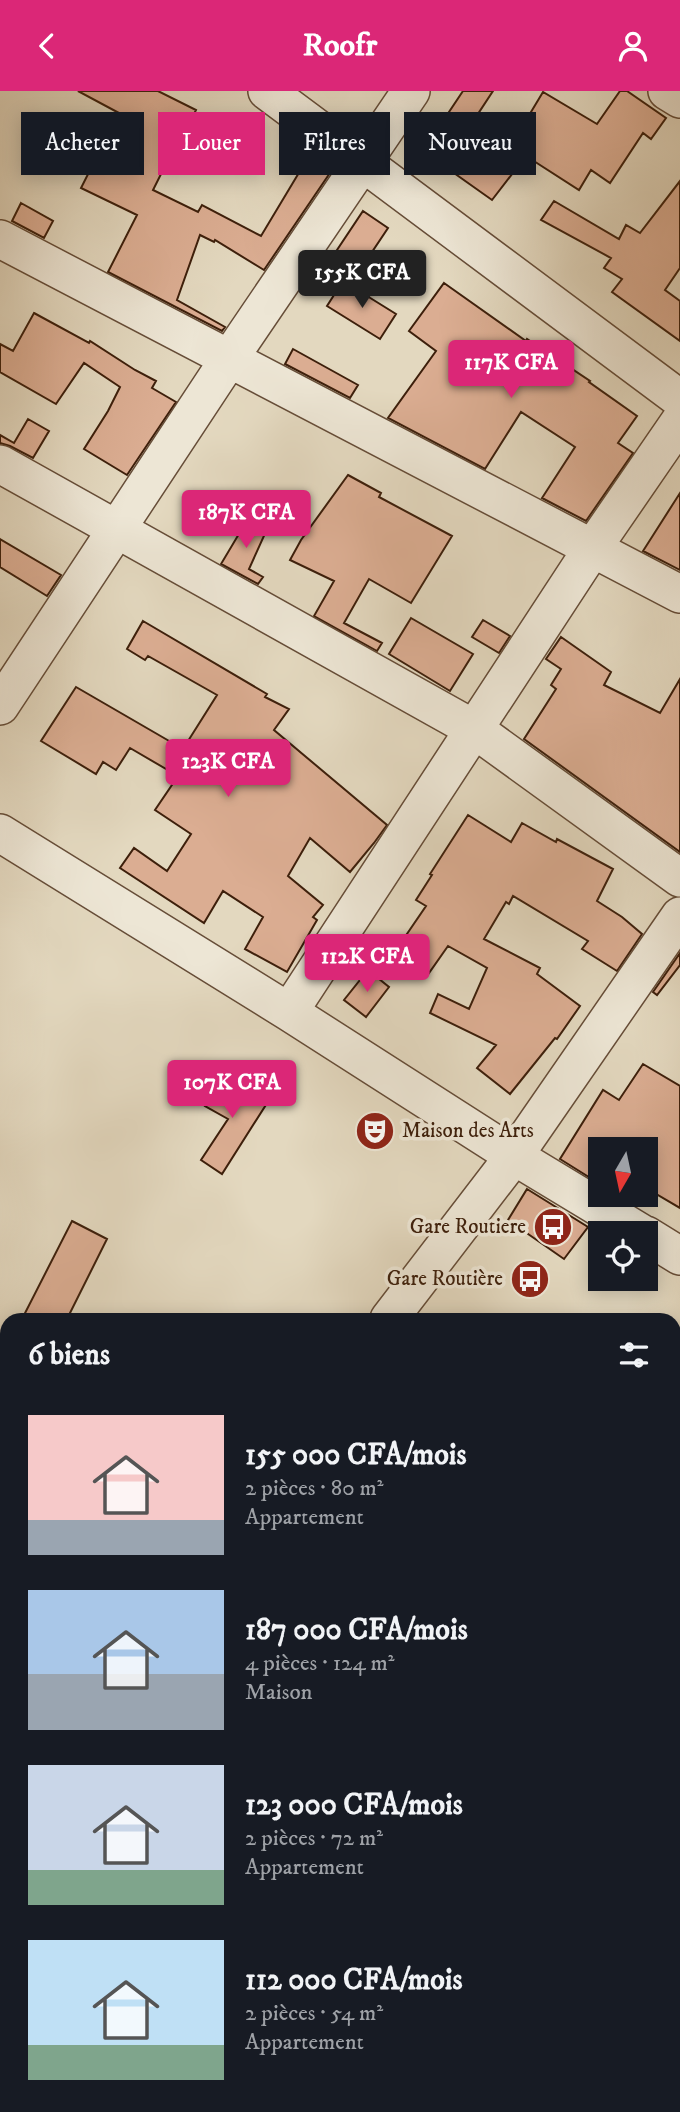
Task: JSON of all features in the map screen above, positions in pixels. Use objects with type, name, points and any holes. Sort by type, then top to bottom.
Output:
[{"type":"street","points":[[267,91],[295,112]]},
{"type":"street","points":[[390,123],[411,91]]},
{"type":"street","points":[[667,91],[680,99]]},
{"type":"street","points":[[0,706],[229,359],[356,175]]},
{"type":"street","points":[[380,175],[680,398]]},
{"type":"street","points":[[0,239],[680,594]]},
{"type":"street","points":[[289,1012],[592,549],[680,421]]},
{"type":"street","points":[[0,464],[474,729],[680,878]]},
{"type":"street","points":[[0,833],[289,1012],[514,1156],[623,1221]]},
{"type":"street","points":[[395,1313],[514,1156],[680,916]]},
{"type":"street","points":[[658,1242],[680,1256]]},
{"type":"building","points":[[78,91],[158,91],[196,110],[158,112],[158,175],[160,175],[153,190],[198,212],[202,205],[261,236],[298,175],[329,175],[264,270],[215,240],[214,242],[200,235],[177,300],[225,327],[222,331],[108,272],[137,215],[81,188],[88,175],[144,175],[144,112],[117,112]]},
{"type":"building","points":[[463,91],[493,91],[479,112],[449,112]]},
{"type":"building","points":[[620,91],[627,91],[666,118],[651,139],[643,133],[610,183],[591,170],[579,190],[536,162],[536,112],[531,112],[543,92],[597,124]]},
{"type":"building","points":[[457,175],[511,175],[492,200]]},
{"type":"building","points":[[680,181],[680,268],[665,290],[680,301],[680,341],[612,292],[622,279],[604,268],[611,258],[541,220],[554,201],[619,239],[626,225],[640,233]]},
{"type":"building","points":[[21,203],[53,221],[44,238],[12,221]]},
{"type":"building","points":[[363,211],[388,228],[360,270],[335,253]]},
{"type":"building","points":[[343,281],[396,314],[380,339],[327,306]]},
{"type":"building","points":[[444,283],[526,341],[527,339],[590,381],[637,416],[618,443],[633,453],[586,521],[542,498],[575,447],[521,412],[485,469],[388,418],[436,351],[409,331]]},
{"type":"building","points":[[34,313],[89,343],[90,341],[156,381],[152,388],[176,402],[127,475],[84,449],[120,387],[84,363],[56,404],[0,372],[0,344],[13,351]]},
{"type":"building","points":[[293,349],[358,385],[350,398],[285,364]]},
{"type":"building","points":[[28,419],[49,431],[33,458],[0,443],[0,435],[14,443]]},
{"type":"building","points":[[348,475],[381,493],[379,497],[452,536],[411,603],[369,579],[344,623],[382,643],[377,651],[314,616],[334,581],[290,560],[301,540]]},
{"type":"building","points":[[680,493],[680,570],[643,551]]},
{"type":"building","points":[[249,517],[268,527],[249,569],[263,577],[258,584],[221,564]]},
{"type":"building","points":[[0,539],[61,575],[47,596],[0,567]]},
{"type":"building","points":[[411,618],[473,654],[450,691],[389,654]]},
{"type":"building","points":[[483,620],[510,636],[499,653],[472,637]]},
{"type":"building","points":[[143,621],[267,694],[265,697],[289,709],[274,730],[387,825],[350,872],[310,838],[288,876],[323,905],[313,917],[317,920],[287,972],[245,949],[263,917],[223,891],[204,923],[120,868],[134,848],[167,871],[191,834],[155,810],[178,776],[130,748],[116,770],[103,762],[96,774],[41,741],[76,687],[183,749],[217,695],[148,656],[145,660],[127,649]]},
{"type":"building","points":[[561,637],[611,672],[604,685],[660,713],[680,679],[680,852],[524,739],[556,689],[551,685],[561,669],[546,659]]},
{"type":"building","points":[[468,815],[511,842],[522,823],[613,869],[597,901],[642,934],[617,971],[582,949],[588,941],[513,896],[509,904],[506,902],[484,939],[540,968],[537,974],[580,1006],[557,1039],[555,1038],[510,1094],[477,1068],[496,1045],[430,1013],[438,994],[469,1009],[487,968],[448,946],[429,973],[396,950],[426,906],[416,900]]},
{"type":"building","points":[[680,953],[680,965],[657,995],[653,992]]},
{"type":"building","points":[[368,970],[389,987],[366,1017],[344,1000]]},
{"type":"building","points":[[643,1064],[680,1086],[680,1208],[658,1195],[658,1137],[588,1137],[588,1176],[560,1159],[603,1090],[619,1100]]},
{"type":"building","points":[[223,1074],[269,1100],[222,1174],[201,1160],[228,1119],[205,1106]]},
{"type":"building","name":"Gare Routiere","points":[[527,1189],[588,1227],[564,1259],[508,1220]]},
{"type":"building","points":[[72,1221],[107,1239],[70,1313],[25,1313]]},
{"type":"place","name":"Maison des Arts","points":[[375,1131]]},
{"type":"place","name":"Gare Routiere","points":[[553,1227]]},
{"type":"place","name":"Gare Routière","points":[[530,1279]]}]
